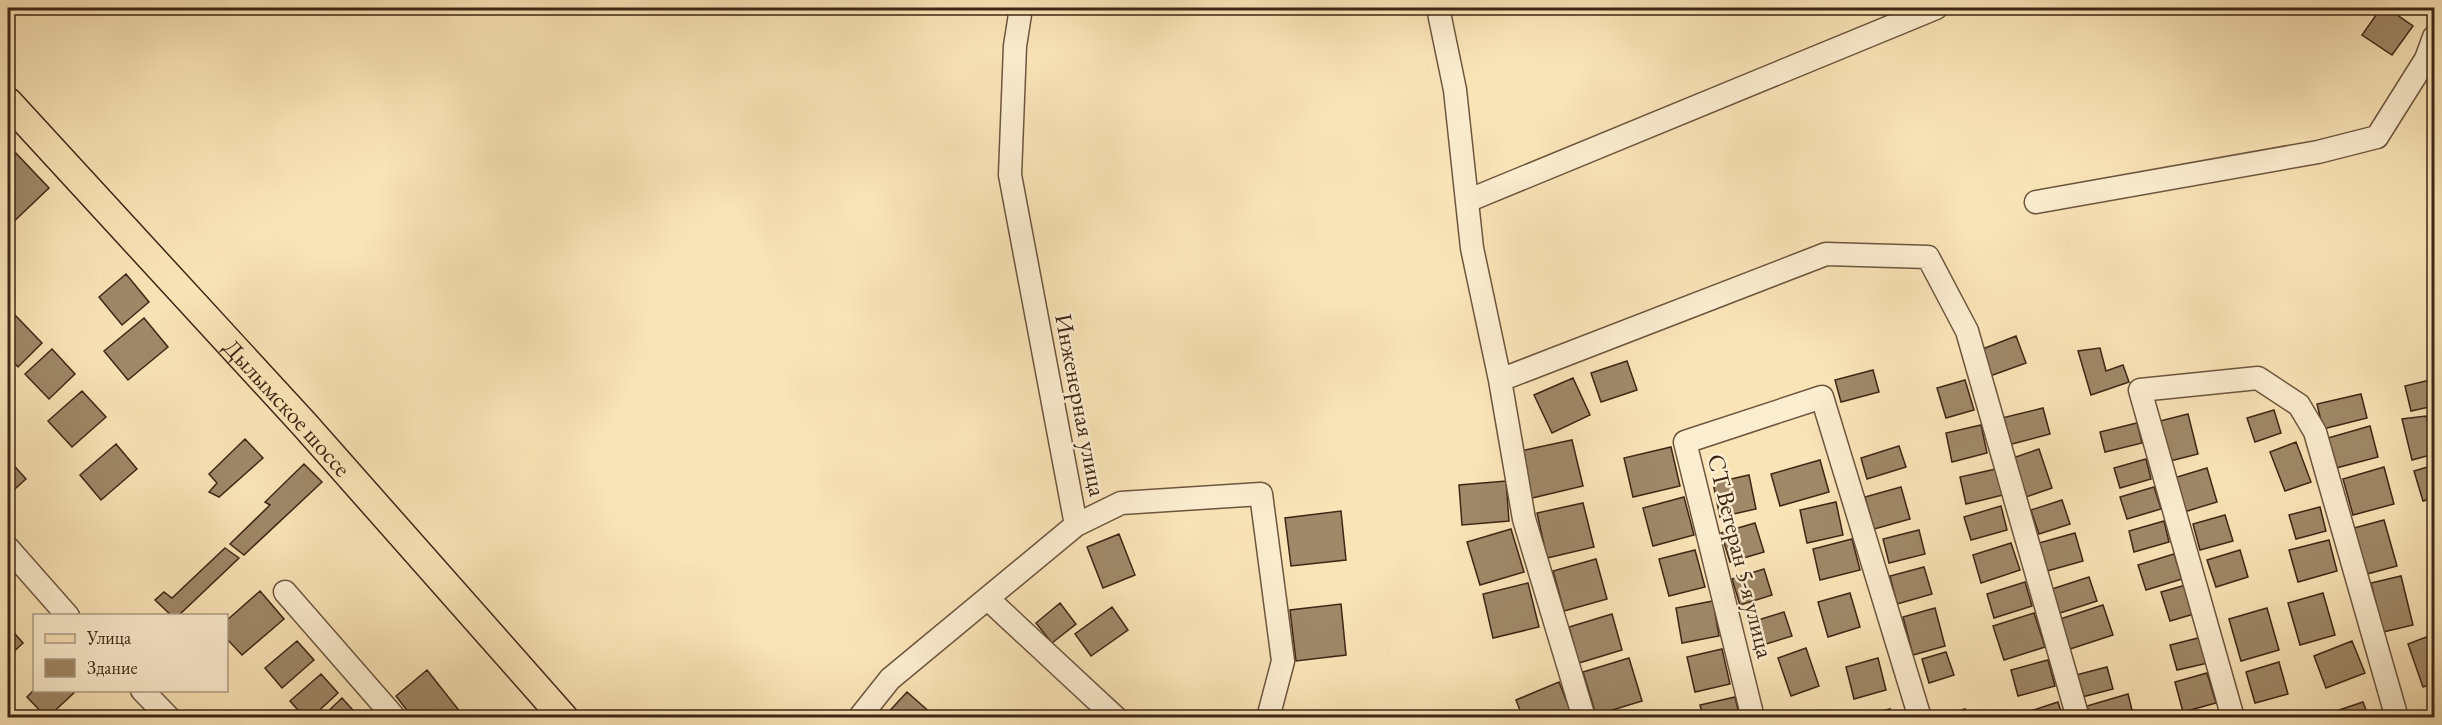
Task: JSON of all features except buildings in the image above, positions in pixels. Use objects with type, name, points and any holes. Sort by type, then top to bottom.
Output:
[{"type":"main road","name":"Дылымское шоссе","points":[[8,102],[304,424],[564,717]]},
{"type":"street","name":"Инженерная улица","points":[[859,717],[890,680],[1076,525],[1010,175],[1015,46],[1021,8]]},
{"type":"street","points":[[1438,8],[1455,90],[1472,248],[1500,380],[1524,519],[1584,717]]},
{"type":"street","points":[[1467,201],[1936,8]]},
{"type":"street","points":[[2036,202],[2318,152],[2376,137],[2426,59],[2434,37]]},
{"type":"street","points":[[1500,380],[1826,254],[1928,257],[1966,331],[2078,717]]},
{"type":"street","points":[[2233,717],[2140,390],[2258,378],[2299,405],[2315,432],[2397,717]]},
{"type":"street","name":"СТ Ветеран 5-я улица","points":[[1753,717],[1685,442],[1822,397],[1920,717]]},
{"type":"street","points":[[1076,525],[1121,503],[1261,494],[1284,661],[1268,717]]},
{"type":"street","points":[[8,548],[67,614]]},
{"type":"street","points":[[285,592],[396,717]]},
{"type":"street","points":[[988,599],[1116,717]]},
{"type":"street","points":[[144,692],[169,717]]}]
